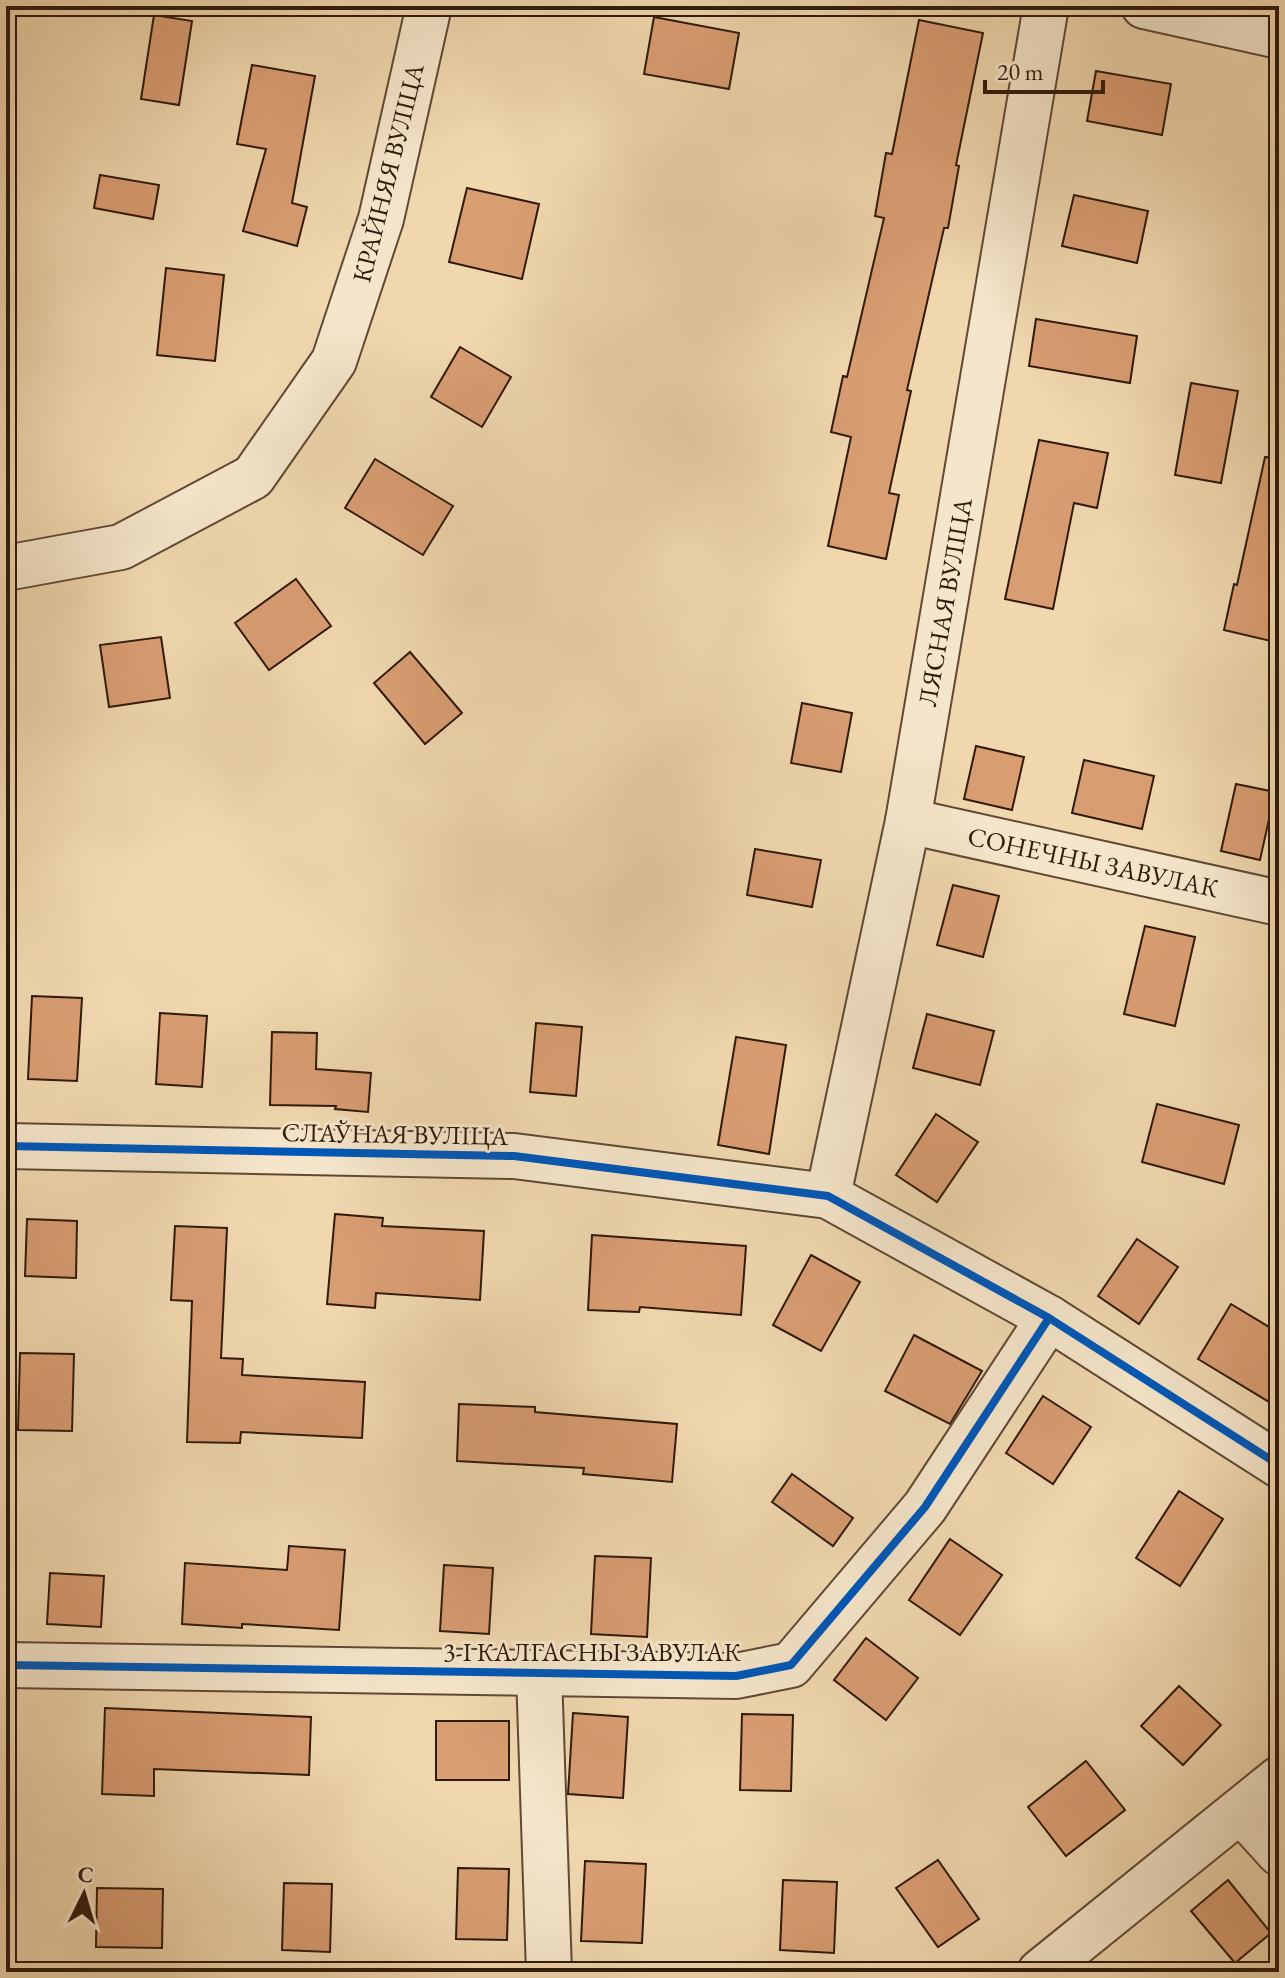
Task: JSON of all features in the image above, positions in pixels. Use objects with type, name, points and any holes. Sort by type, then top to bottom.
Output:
[{"type":"street","name":"КРАЙНЯЯ ВУЛІЦА","points":[[6,568],[121,547],[253,477],[334,361],[381,219],[429,6]]},
{"type":"street","name":"ЛЯСНАЯ ВУЛІЦА","points":[[828,1196],[908,821],[1046,6]]},
{"type":"street","points":[[1144,6],[1279,36]]},
{"type":"street","name":"СОНЕЧНЫ ЗАВУЛАК","points":[[908,821],[1279,903]]},
{"type":"street","name":"СЛАЎНАЯ ВУЛІЦА","points":[[6,1146],[514,1156],[828,1196]]},
{"type":"street","points":[[828,1196],[1049,1318],[1279,1465]]},
{"type":"street","name":"3-І КАЛГАСНЫ ЗАВУЛАК","points":[[6,1665],[736,1676],[791,1665],[925,1507],[1049,1318]]},
{"type":"street","points":[[539,1673],[549,1972]]},
{"type":"street","points":[[1040,1972],[1279,1779]]},
{"type":"street","points":[[1241,1811],[1279,1853]]},
{"type":"building","points":[[154,15],[192,21],[179,105],[141,99]]},
{"type":"building","points":[[654,17],[739,33],[729,89],[644,74]]},
{"type":"building","points":[[919,20],[983,33],[956,165],[959,166],[948,228],[944,228],[907,390],[911,391],[889,493],[899,495],[886,559],[828,546],[851,437],[831,432],[884,218],[875,216],[886,153],[892,154]]},
{"type":"building","points":[[252,65],[315,76],[292,203],[307,207],[297,246],[243,231],[266,149],[237,144]]},
{"type":"building","points":[[1096,71],[1171,84],[1162,135],[1087,121]]},
{"type":"building","points":[[100,175],[159,185],[153,219],[94,208]]},
{"type":"building","points":[[467,188],[539,204],[522,279],[449,262]]},
{"type":"building","points":[[1074,195],[1148,211],[1137,263],[1062,246]]},
{"type":"building","points":[[166,268],[224,275],[215,361],[157,355]]},
{"type":"building","points":[[1036,319],[1137,336],[1130,383],[1029,366]]},
{"type":"building","points":[[460,347],[511,377],[482,427],[431,397]]},
{"type":"building","points":[[1191,383],[1238,391],[1221,483],[1175,475]]},
{"type":"building","points":[[1039,440],[1108,453],[1097,508],[1074,503],[1053,609],[1005,599]]},
{"type":"building","points":[[1265,457],[1279,458],[1279,643],[1224,630]]},
{"type":"building","points":[[375,459],[453,506],[423,555],[345,508]]},
{"type":"building","points":[[296,579],[331,626],[269,670],[235,623]]},
{"type":"building","points":[[161,637],[170,698],[109,707],[100,645]]},
{"type":"building","points":[[410,652],[462,713],[425,744],[374,683]]},
{"type":"building","points":[[802,703],[852,713],[841,772],[791,763]]},
{"type":"building","points":[[976,746],[1024,757],[1012,810],[964,799]]},
{"type":"building","points":[[1084,760],[1154,776],[1142,829],[1072,813]]},
{"type":"building","points":[[1236,784],[1275,792],[1260,860],[1221,851]]},
{"type":"building","points":[[755,849],[821,860],[812,907],[747,895]]},
{"type":"building","points":[[953,885],[999,896],[983,957],[937,945]]},
{"type":"building","points":[[1145,926],[1195,937],[1175,1026],[1124,1014]]},
{"type":"building","points":[[32,996],[82,998],[77,1081],[28,1079]]},
{"type":"building","points":[[160,1013],[207,1016],[202,1087],[156,1084]]},
{"type":"building","points":[[927,1014],[994,1031],[980,1085],[913,1068]]},
{"type":"building","points":[[536,1023],[582,1027],[576,1096],[530,1092]]},
{"type":"building","points":[[272,1032],[317,1033],[316,1069],[371,1073],[368,1112],[335,1109],[336,1106],[270,1105]]},
{"type":"building","points":[[736,1037],[786,1045],[769,1154],[718,1145]]},
{"type":"building","points":[[1157,1104],[1239,1125],[1224,1184],[1142,1162]]},
{"type":"building","points":[[936,1114],[978,1142],[937,1202],[896,1175]]},
{"type":"building","points":[[335,1214],[383,1218],[382,1226],[484,1231],[480,1300],[376,1293],[375,1308],[327,1304]]},
{"type":"building","points":[[27,1219],[77,1221],[76,1278],[25,1276]]},
{"type":"building","points":[[175,1226],[227,1228],[221,1358],[243,1359],[242,1375],[365,1382],[362,1438],[241,1432],[240,1443],[187,1442],[192,1301],[171,1300]]},
{"type":"building","points":[[592,1235],[746,1246],[741,1315],[640,1307],[639,1312],[588,1310]]},
{"type":"building","points":[[1137,1239],[1178,1267],[1139,1324],[1098,1296]]},
{"type":"building","points":[[811,1255],[860,1282],[821,1351],[773,1325]]},
{"type":"building","points":[[1231,1304],[1279,1333],[1279,1408],[1198,1359]]},
{"type":"building","points":[[914,1335],[982,1371],[950,1424],[885,1391]]},
{"type":"building","points":[[20,1353],[74,1354],[72,1431],[18,1430]]},
{"type":"building","points":[[1043,1396],[1091,1427],[1053,1484],[1006,1453]]},
{"type":"building","points":[[459,1404],[535,1407],[535,1412],[677,1424],[672,1482],[583,1474],[584,1468],[457,1461]]},
{"type":"building","points":[[792,1474],[853,1518],[833,1546],[772,1502]]},
{"type":"building","points":[[1179,1491],[1223,1519],[1180,1586],[1136,1558]]},
{"type":"building","points":[[950,1539],[1002,1575],[960,1635],[909,1600]]},
{"type":"building","points":[[289,1546],[345,1550],[339,1630],[182,1624],[185,1563],[287,1570]]},
{"type":"building","points":[[595,1556],[651,1558],[647,1637],[591,1634]]},
{"type":"building","points":[[444,1565],[493,1568],[489,1634],[440,1631]]},
{"type":"building","points":[[50,1573],[104,1576],[101,1627],[47,1624]]},
{"type":"building","points":[[866,1638],[918,1678],[886,1720],[834,1680]]},
{"type":"building","points":[[1179,1686],[1221,1725],[1183,1765],[1141,1726]]},
{"type":"building","points":[[105,1708],[311,1717],[309,1775],[154,1769],[154,1796],[102,1794]]},
{"type":"building","points":[[573,1713],[628,1717],[623,1798],[568,1794]]},
{"type":"building","points":[[742,1714],[793,1715],[791,1791],[740,1790]]},
{"type":"building","points":[[436,1721],[509,1721],[509,1780],[436,1780]]},
{"type":"building","points":[[1086,1761],[1125,1810],[1066,1856],[1028,1807]]},
{"type":"building","points":[[938,1860],[979,1919],[938,1947],[896,1888]]},
{"type":"building","points":[[585,1861],[646,1864],[642,1943],[581,1941]]},
{"type":"building","points":[[458,1868],[509,1869],[507,1940],[456,1939]]},
{"type":"building","points":[[783,1880],[837,1882],[834,1953],[780,1950]]},
{"type":"building","points":[[1228,1880],[1271,1933],[1235,1963],[1191,1911]]},
{"type":"building","points":[[284,1883],[332,1884],[330,1952],[282,1950]]},
{"type":"building","points":[[97,1888],[163,1889],[162,1948],[96,1947]]},
{"type":"cycle path","points":[[6,1146],[514,1156],[828,1196],[1049,1318],[1279,1465]]},
{"type":"cycle path","points":[[6,1665],[736,1676],[791,1665],[925,1507],[1049,1318]]}]
